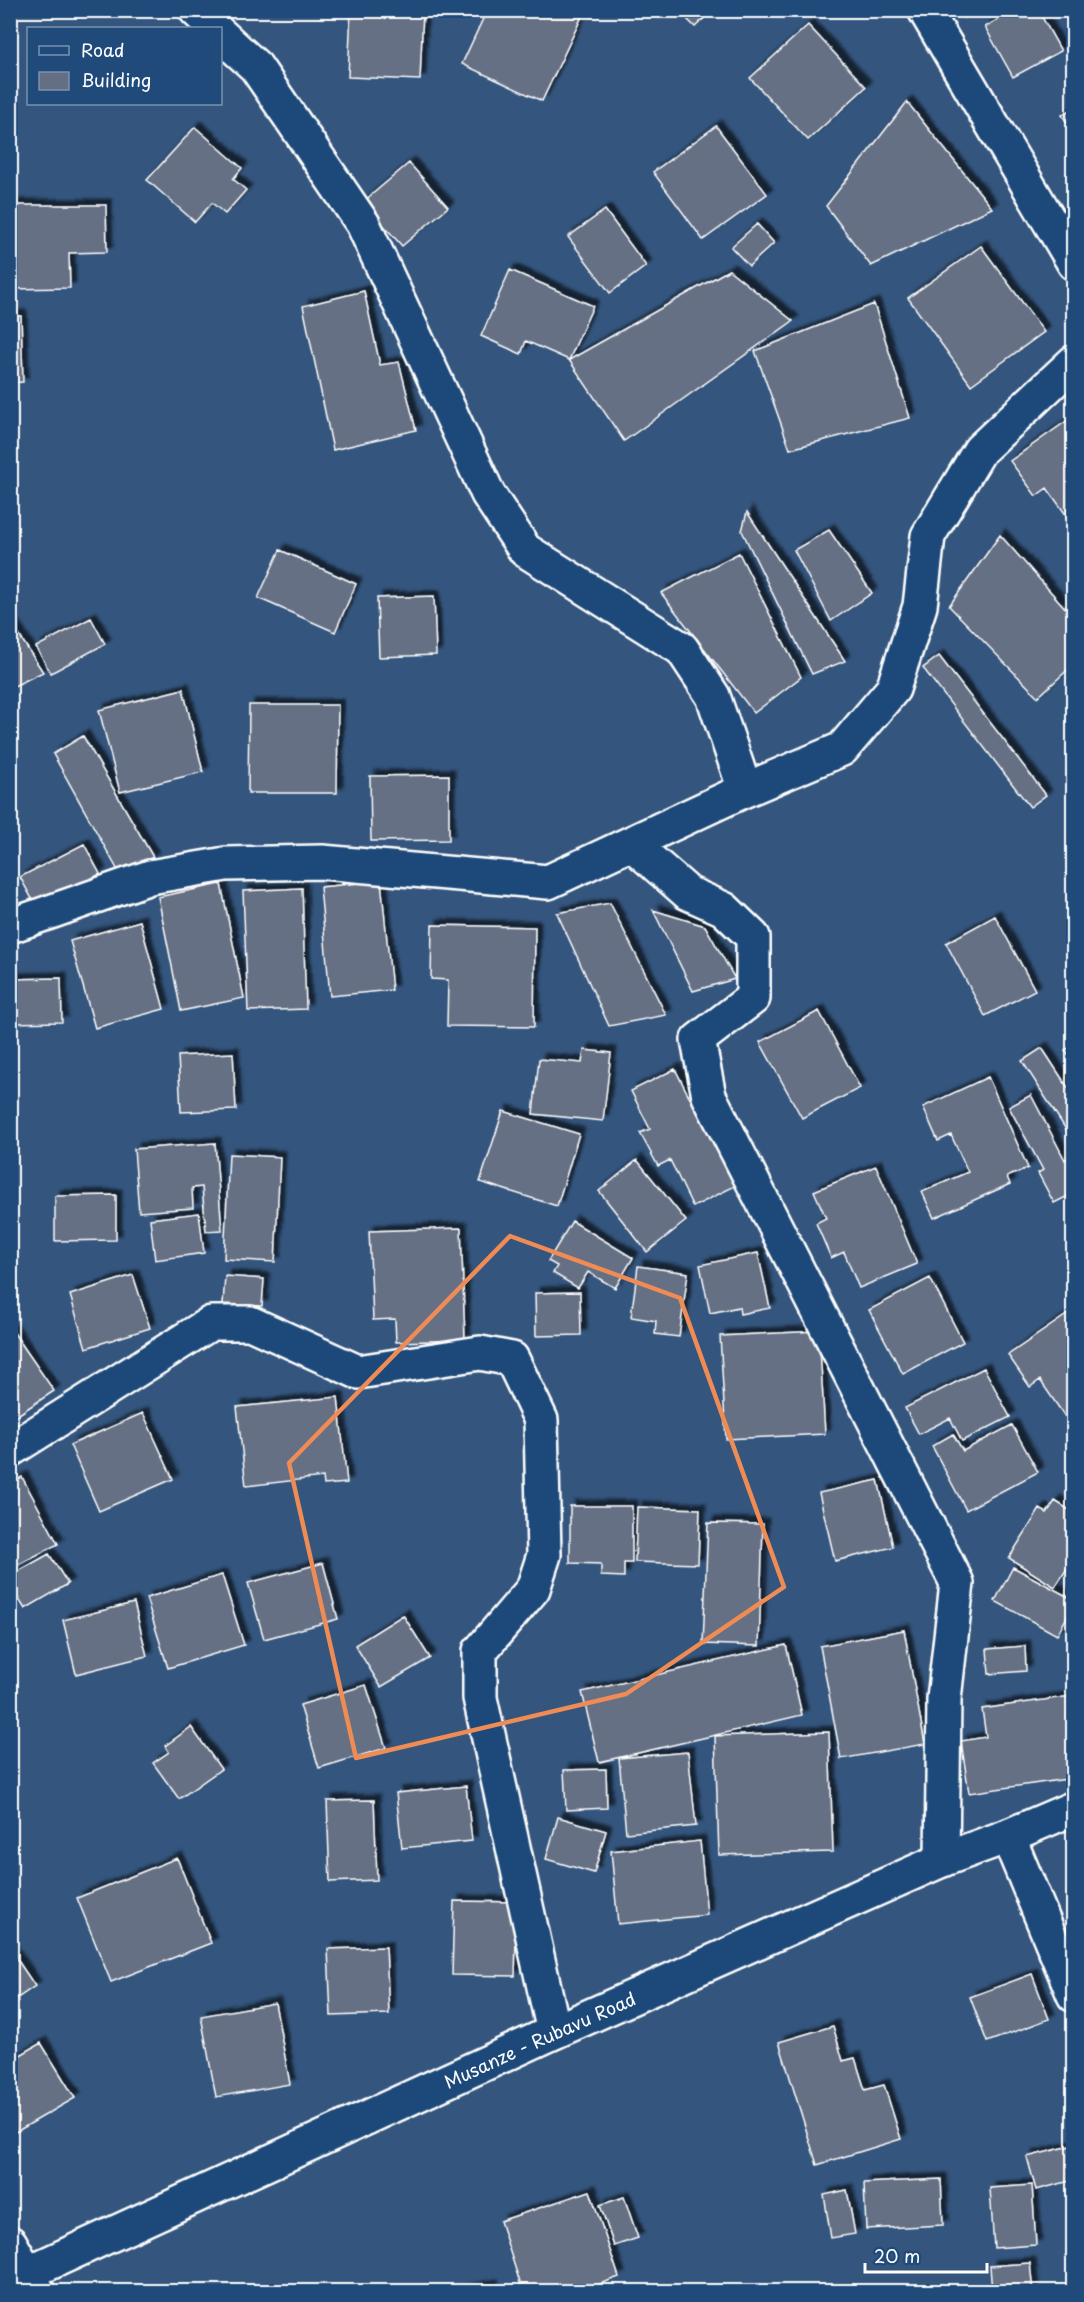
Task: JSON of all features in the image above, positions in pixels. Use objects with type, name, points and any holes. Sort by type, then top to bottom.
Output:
[{"type":"main road","points":[[195,10],[214,27]]},
{"type":"main road","points":[[925,10],[1074,263]]},
{"type":"main road","points":[[222,36],[256,67],[363,224],[488,494],[525,550],[682,649],[713,696],[745,790]]},
{"type":"main road","points":[[10,926],[150,878],[226,864],[321,862],[548,882],[745,790],[842,749],[893,689],[920,606],[928,536],[980,450],[1074,362]]},
{"type":"main road","points":[[632,844],[688,893],[724,909],[753,937],[753,998],[698,1040],[709,1096],[957,1583],[944,1699],[942,1860]]},
{"type":"main road","points":[[10,1450],[211,1323],[250,1323],[357,1372],[480,1353],[512,1359],[541,1420],[544,1556],[533,1589],[480,1652],[480,1698],[554,2032]]},
{"type":"main road","name":"Musanze - Rubavu Road","points":[[25,2282],[554,2032],[942,1860],[1008,1836],[1074,1808]]},
{"type":"main road","points":[[1008,1836],[1074,1995]]},
{"type":"main road","points":[[10,2243],[25,2282]]},
{"type":"highlighted area","points":[[510,1236],[680,1298],[784,1587],[626,1694],[356,1758],[289,1463]]},
{"type":"building","points":[[351,10],[423,10],[420,80],[348,77]]},
{"type":"building","points":[[487,10],[585,10],[542,101],[462,64]]},
{"type":"building","points":[[678,10],[713,10],[695,27]]},
{"type":"building","points":[[962,10],[981,10],[965,18]]},
{"type":"building","points":[[1015,10],[1038,10],[1061,51],[1013,77],[985,27]]},
{"type":"building","points":[[808,25],[866,87],[808,140],[750,78]]},
{"type":"building","points":[[907,102],[992,208],[871,266],[826,206]]},
{"type":"building","points":[[1074,108],[1074,134],[1062,115]]},
{"type":"building","points":[[716,126],[767,194],[703,240],[653,172]]},
{"type":"building","points":[[195,127],[242,168],[233,179],[246,190],[225,214],[212,203],[195,222],[147,180]]},
{"type":"building","points":[[409,163],[448,207],[402,246],[363,202]]},
{"type":"building","points":[[10,205],[106,205],[107,252],[69,253],[70,288],[10,289]]},
{"type":"building","points":[[605,210],[646,266],[610,293],[568,237]]},
{"type":"building","points":[[757,224],[774,243],[749,266],[731,247]]},
{"type":"building","points":[[981,246],[1044,332],[971,385],[908,298]]},
{"type":"building","points":[[510,270],[593,306],[569,360],[526,341],[521,354],[481,336]]},
{"type":"building","points":[[729,270],[793,321],[624,441],[569,360]]},
{"type":"building","points":[[364,291],[380,365],[399,362],[416,430],[333,450],[303,306]]},
{"type":"building","points":[[874,304],[910,418],[790,449],[755,351]]},
{"type":"building","points":[[10,316],[21,316],[23,382],[10,383]]},
{"type":"building","points":[[1068,420],[1074,428],[1074,515],[1069,519],[1047,488],[1036,496],[1010,461]]},
{"type":"building","points":[[747,512],[845,661],[812,674],[742,531]]},
{"type":"building","points":[[829,530],[872,593],[831,621],[794,550]]},
{"type":"building","points":[[1000,535],[1074,618],[1074,664],[1038,697],[949,606]]},
{"type":"building","points":[[280,550],[356,584],[335,632],[258,598]]},
{"type":"building","points":[[739,553],[801,677],[754,713],[661,593]]},
{"type":"building","points":[[434,596],[436,655],[379,657],[377,598]]},
{"type":"building","points":[[91,618],[105,644],[51,673],[36,647]]},
{"type":"building","points":[[13,626],[43,672],[10,688],[10,628]]},
{"type":"building","points":[[939,656],[1046,795],[1030,807],[923,668]]},
{"type":"building","points":[[183,689],[203,772],[120,792],[99,710]]},
{"type":"building","points":[[249,705],[338,705],[337,793],[248,793]]},
{"type":"building","points":[[83,736],[153,857],[121,876],[53,754]]},
{"type":"building","points":[[449,775],[449,840],[371,841],[370,776]]},
{"type":"building","points":[[84,844],[100,874],[37,908],[20,877]]},
{"type":"building","points":[[381,881],[392,990],[330,996],[320,887]]},
{"type":"building","points":[[221,884],[244,998],[181,1011],[158,897]]},
{"type":"building","points":[[302,888],[306,1009],[248,1011],[243,891]]},
{"type":"building","points":[[610,903],[666,1015],[609,1026],[557,913]]},
{"type":"building","points":[[653,910],[705,926],[735,979],[693,991]]},
{"type":"building","points":[[995,916],[1035,990],[985,1016],[946,943]]},
{"type":"building","points":[[140,921],[164,1009],[95,1028],[70,941]]},
{"type":"building","points":[[432,925],[535,927],[534,1027],[447,1026],[448,980],[431,979]]},
{"type":"building","points":[[61,978],[62,1022],[10,1023],[10,979]]},
{"type":"building","points":[[819,1011],[860,1088],[802,1118],[760,1042]]},
{"type":"building","points":[[1074,1045],[1074,1062],[1065,1050]]},
{"type":"building","points":[[1042,1048],[1074,1097],[1074,1142],[1022,1061]]},
{"type":"building","points":[[584,1050],[611,1053],[603,1121],[533,1114],[539,1059],[582,1063]]},
{"type":"building","points":[[233,1053],[236,1110],[181,1112],[178,1056]]},
{"type":"building","points":[[675,1069],[735,1186],[693,1207],[670,1160],[658,1166],[640,1133],[650,1129],[631,1091]]},
{"type":"building","points":[[988,1077],[1028,1168],[1007,1177],[1010,1184],[934,1218],[922,1192],[968,1172],[951,1135],[938,1141],[923,1107]]},
{"type":"building","points":[[1031,1095],[1065,1160],[1074,1155],[1074,1193],[1054,1203],[1038,1173],[1043,1170],[1009,1107]]},
{"type":"building","points":[[503,1111],[579,1134],[557,1206],[480,1182]]},
{"type":"building","points":[[215,1143],[222,1230],[206,1231],[202,1187],[192,1188],[193,1208],[139,1212],[134,1149]]},
{"type":"building","points":[[229,1154],[280,1157],[275,1262],[224,1259]]},
{"type":"building","points":[[637,1160],[686,1221],[647,1252],[599,1191]]},
{"type":"building","points":[[876,1166],[917,1264],[859,1288],[844,1252],[831,1258],[816,1223],[826,1218],[814,1191]]},
{"type":"building","points":[[116,1195],[116,1240],[55,1241],[55,1196]]},
{"type":"building","points":[[199,1213],[204,1253],[155,1260],[150,1219]]},
{"type":"building","points":[[572,1221],[633,1258],[615,1288],[588,1272],[578,1288],[553,1273],[557,1266],[548,1261]]},
{"type":"building","points":[[461,1228],[465,1340],[396,1342],[395,1319],[373,1320],[369,1231]]},
{"type":"building","points":[[758,1253],[770,1308],[740,1314],[739,1307],[710,1313],[700,1265]]},
{"type":"building","points":[[638,1266],[688,1273],[679,1337],[655,1334],[656,1321],[631,1317]]},
{"type":"building","points":[[133,1275],[150,1328],[86,1348],[70,1295]]},
{"type":"building","points":[[225,1276],[264,1279],[262,1306],[223,1304]]},
{"type":"building","points":[[930,1278],[963,1342],[903,1374],[869,1310]]},
{"type":"building","points":[[580,1292],[581,1335],[536,1336],[535,1293]]},
{"type":"building","points":[[1068,1314],[1074,1322],[1074,1417],[1068,1421],[1040,1380],[1030,1387],[1008,1355]]},
{"type":"building","points":[[12,1330],[54,1391],[10,1420],[10,1331]]},
{"type":"building","points":[[819,1331],[825,1434],[726,1439],[720,1336]]},
{"type":"building","points":[[984,1368],[1010,1417],[962,1441],[950,1418],[919,1434],[905,1408]]},
{"type":"building","points":[[338,1397],[347,1483],[324,1485],[323,1477],[246,1486],[237,1407]]},
{"type":"building","points":[[143,1413],[173,1479],[99,1511],[70,1445]]},
{"type":"building","points":[[1012,1425],[1038,1472],[966,1510],[932,1446],[953,1434],[963,1451]]},
{"type":"building","points":[[22,1477],[58,1544],[10,1569],[10,1484]]},
{"type":"building","points":[[878,1480],[893,1547],[835,1561],[819,1493]]},
{"type":"building","points":[[1055,1501],[1074,1513],[1074,1558],[1055,1587],[1009,1558],[1040,1509],[1047,1513]]},
{"type":"building","points":[[570,1506],[632,1506],[632,1563],[624,1563],[624,1577],[601,1576],[601,1564],[570,1563]]},
{"type":"building","points":[[637,1507],[700,1509],[698,1564],[635,1562]]},
{"type":"building","points":[[708,1523],[763,1524],[759,1646],[703,1644]]},
{"type":"building","points":[[49,1554],[68,1584],[25,1609],[10,1585],[10,1576]]},
{"type":"building","points":[[323,1563],[338,1619],[264,1639],[248,1583]]},
{"type":"building","points":[[1013,1567],[1074,1600],[1057,1635],[995,1601]]},
{"type":"building","points":[[222,1575],[244,1645],[168,1668],[146,1598]]},
{"type":"building","points":[[134,1603],[147,1656],[76,1674],[63,1620]]},
{"type":"building","points":[[403,1615],[430,1658],[381,1687],[355,1645]]},
{"type":"building","points":[[904,1630],[925,1744],[841,1759],[820,1646]]},
{"type":"building","points":[[786,1645],[802,1715],[599,1762],[582,1692]]},
{"type":"building","points":[[1025,1646],[1026,1671],[989,1674],[987,1649]]},
{"type":"building","points":[[366,1685],[386,1748],[319,1768],[300,1705]]},
{"type":"building","points":[[1071,1696],[1074,1712],[1074,1778],[969,1793],[961,1741],[986,1737],[982,1709]]},
{"type":"building","points":[[191,1727],[221,1769],[179,1799],[153,1763],[169,1752],[165,1746]]},
{"type":"building","points":[[829,1732],[833,1852],[719,1855],[715,1736]]},
{"type":"building","points":[[688,1752],[696,1826],[626,1833],[619,1758]]},
{"type":"building","points":[[606,1769],[607,1808],[566,1810],[564,1770]]},
{"type":"building","points":[[466,1786],[472,1841],[402,1848],[396,1793]]},
{"type":"building","points":[[374,1800],[377,1880],[330,1882],[327,1801]]},
{"type":"building","points":[[558,1817],[606,1831],[594,1873],[546,1859]]},
{"type":"building","points":[[700,1841],[707,1915],[618,1924],[611,1851]]},
{"type":"building","points":[[177,1858],[211,1943],[111,1982],[77,1898]]},
{"type":"building","points":[[454,1901],[517,1902],[515,1976],[452,1975]]},
{"type":"building","points":[[386,1947],[389,2014],[331,2016],[328,1949]]},
{"type":"building","points":[[10,1949],[35,1986],[10,2003]]},
{"type":"building","points":[[1032,1974],[1049,2019],[987,2042],[970,1997]]},
{"type":"building","points":[[275,2003],[290,2084],[216,2097],[201,2016]]},
{"type":"building","points":[[833,2026],[843,2061],[855,2058],[865,2090],[884,2085],[901,2139],[817,2165],[779,2042]]},
{"type":"building","points":[[41,2043],[75,2098],[16,2132],[10,2124],[10,2061]]},
{"type":"building","points":[[1074,2145],[1074,2180],[1036,2190],[1027,2157]]},
{"type":"building","points":[[941,2179],[943,2225],[866,2229],[864,2183]]},
{"type":"building","points":[[1032,2185],[1036,2245],[994,2248],[990,2188]]},
{"type":"building","points":[[847,2190],[855,2234],[831,2238],[824,2195]]},
{"type":"building","points":[[590,2191],[619,2277],[577,2292],[523,2292],[500,2221]]},
{"type":"building","points":[[624,2197],[638,2238],[614,2246],[600,2205]]},
{"type":"building","points":[[1071,2259],[1074,2259],[1074,2292],[1073,2292]]},
{"type":"building","points":[[1030,2263],[1033,2292],[992,2292],[990,2266]]},
{"type":"building","points":[[492,2285],[493,2292],[454,2292]]}]
